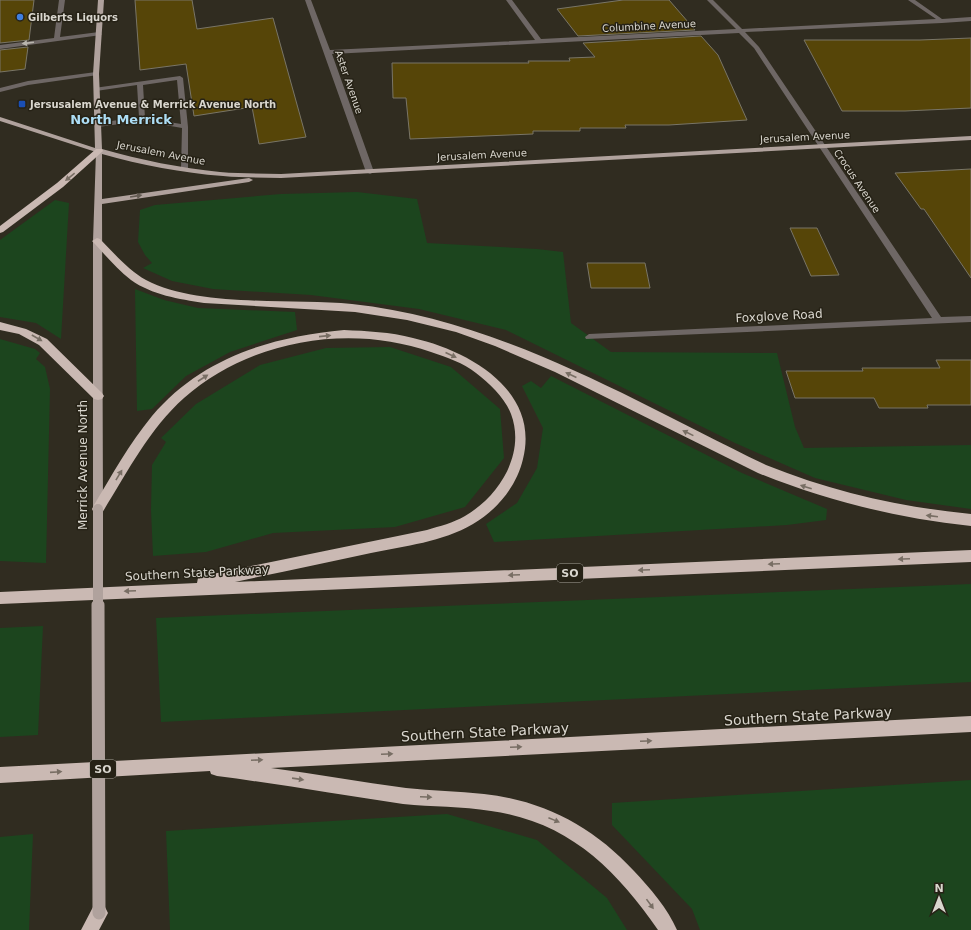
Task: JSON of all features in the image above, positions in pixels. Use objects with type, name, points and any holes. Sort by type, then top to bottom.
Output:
[{"type":"highway","points":[[0,230],[60,185],[99,151]]},
{"type":"highway","points":[[97,241],[123,267],[142,282],[156,288],[202,299],[356,308],[392,314],[457,329],[491,340],[552,366],[762,469],[797,484],[832,495],[880,507],[915,514],[971,520]]},
{"type":"highway","points":[[0,326],[19,330],[43,342],[98,396]]},
{"type":"highway","points":[[98,509],[130,457],[151,427],[181,394],[226,365],[268,347],[296,340],[354,334],[382,336],[434,348],[479,369],[507,397],[515,410],[520,424],[521,440],[520,452],[516,467],[509,481],[498,496],[486,508],[469,520],[451,528],[421,537],[169,590]]},
{"type":"highway","name":"Southern State Parkway","points":[[4,596],[971,556]]},
{"type":"highway","name":"Southern State Parkway","points":[[0,777],[17,774],[190,764],[971,724]]},
{"type":"highway","points":[[190,764],[415,797],[457,798],[494,803],[528,810],[558,821],[586,838],[612,859],[637,886],[668,930]]},
{"type":"highway","points":[[90,930],[100,912]]},
{"type":"main road","name":"Merrick Avenue North","points":[[99,930],[97,241],[99,151],[96,74],[101,0]]},
{"type":"main road","name":"Jerusalem Avenue","points":[[0,119],[58,140],[99,151],[185,169],[232,174],[281,176],[971,138]]},
{"type":"main road","points":[[98,202],[281,176]]},
{"type":"street","points":[[56,40],[61,0]]},
{"type":"street","name":"Aster Avenue","points":[[308,0],[370,172]]},
{"type":"street","points":[[509,0],[539,41]]},
{"type":"street","name":"Crocus Avenue","points":[[710,0],[756,47],[939,321]]},
{"type":"street","points":[[911,0],[942,20]]},
{"type":"street","name":"Columbine Avenue","points":[[328,52],[971,19]]},
{"type":"street","points":[[0,47],[99,34]]},
{"type":"street","points":[[0,90],[28,83],[96,74]]},
{"type":"street","points":[[96,89],[180,78],[185,127],[185,169]]},
{"type":"street","points":[[140,83],[142,119]]},
{"type":"street","points":[[98,125],[142,119],[185,127]]},
{"type":"street","name":"Foxglove Road","points":[[589,337],[971,319]]},
{"type":"green space","points":[[357,192],[417,199],[427,243],[537,249],[563,252],[571,323],[611,352],[777,353],[795,427],[804,448],[971,445],[971,509],[906,500],[815,478],[735,443],[506,330],[419,309],[311,295],[213,289],[172,281],[143,268],[152,263],[145,255],[138,242],[140,210],[155,205],[281,194]]},
{"type":"green space","points":[[55,200],[69,203],[61,339],[36,323],[0,317],[0,240]]},
{"type":"green space","points":[[135,289],[164,300],[198,308],[295,312],[297,330],[230,352],[186,376],[152,409],[137,411]]},
{"type":"green space","points":[[0,339],[35,349],[40,353],[36,359],[45,367],[50,389],[46,563],[0,561]]},
{"type":"green space","points":[[390,347],[451,367],[500,409],[504,458],[465,507],[395,527],[273,533],[206,552],[153,556],[151,510],[152,465],[166,442],[161,438],[196,404],[260,365],[326,348]]},
{"type":"green space","points":[[551,376],[742,473],[827,509],[826,520],[787,525],[494,542],[486,524],[517,503],[537,468],[543,428],[522,386],[531,381],[541,388]]},
{"type":"green space","points":[[971,584],[971,682],[161,722],[156,618]]},
{"type":"green space","points":[[43,626],[38,735],[0,737],[0,628]]},
{"type":"green space","points":[[971,780],[971,930],[700,930],[692,909],[612,825],[612,803]]},
{"type":"green space","points":[[447,814],[537,840],[607,898],[627,930],[170,930],[166,831]]},
{"type":"green space","points":[[33,834],[29,930],[0,930],[0,837]]},
{"type":"building","points":[[0,0],[34,0],[29,40],[0,43]]},
{"type":"building","points":[[135,0],[192,0],[197,29],[273,18],[306,137],[259,144],[252,107],[194,116],[186,64],[140,70]]},
{"type":"building","points":[[623,0],[669,0],[695,30],[578,36],[557,9]]},
{"type":"building","points":[[701,36],[718,55],[747,120],[669,125],[625,125],[626,128],[580,128],[580,131],[533,131],[533,134],[410,139],[406,98],[393,98],[392,63],[529,63],[528,61],[570,61],[569,58],[595,57],[583,43]]},
{"type":"building","points":[[971,38],[971,108],[905,111],[842,111],[804,40],[920,40]]},
{"type":"building","points":[[28,47],[25,69],[0,72],[0,50]]},
{"type":"building","points":[[971,169],[971,278],[924,209],[921,209],[895,173]]},
{"type":"building","points":[[790,228],[817,228],[839,275],[811,276]]},
{"type":"building","points":[[587,263],[645,263],[650,288],[591,288]]},
{"type":"building","points":[[936,360],[971,360],[971,405],[927,405],[928,408],[879,408],[874,398],[795,398],[786,371],[863,371],[862,368],[940,368]]},
{"type":"place","name":"Gilberts Liquors","points":[[20,17]]},
{"type":"place","name":"Jersusalem Avenue & Merrick Avenue North","points":[[22,104]]},
{"type":"district","name":"North Merrick","points":[[121,119]]}]
